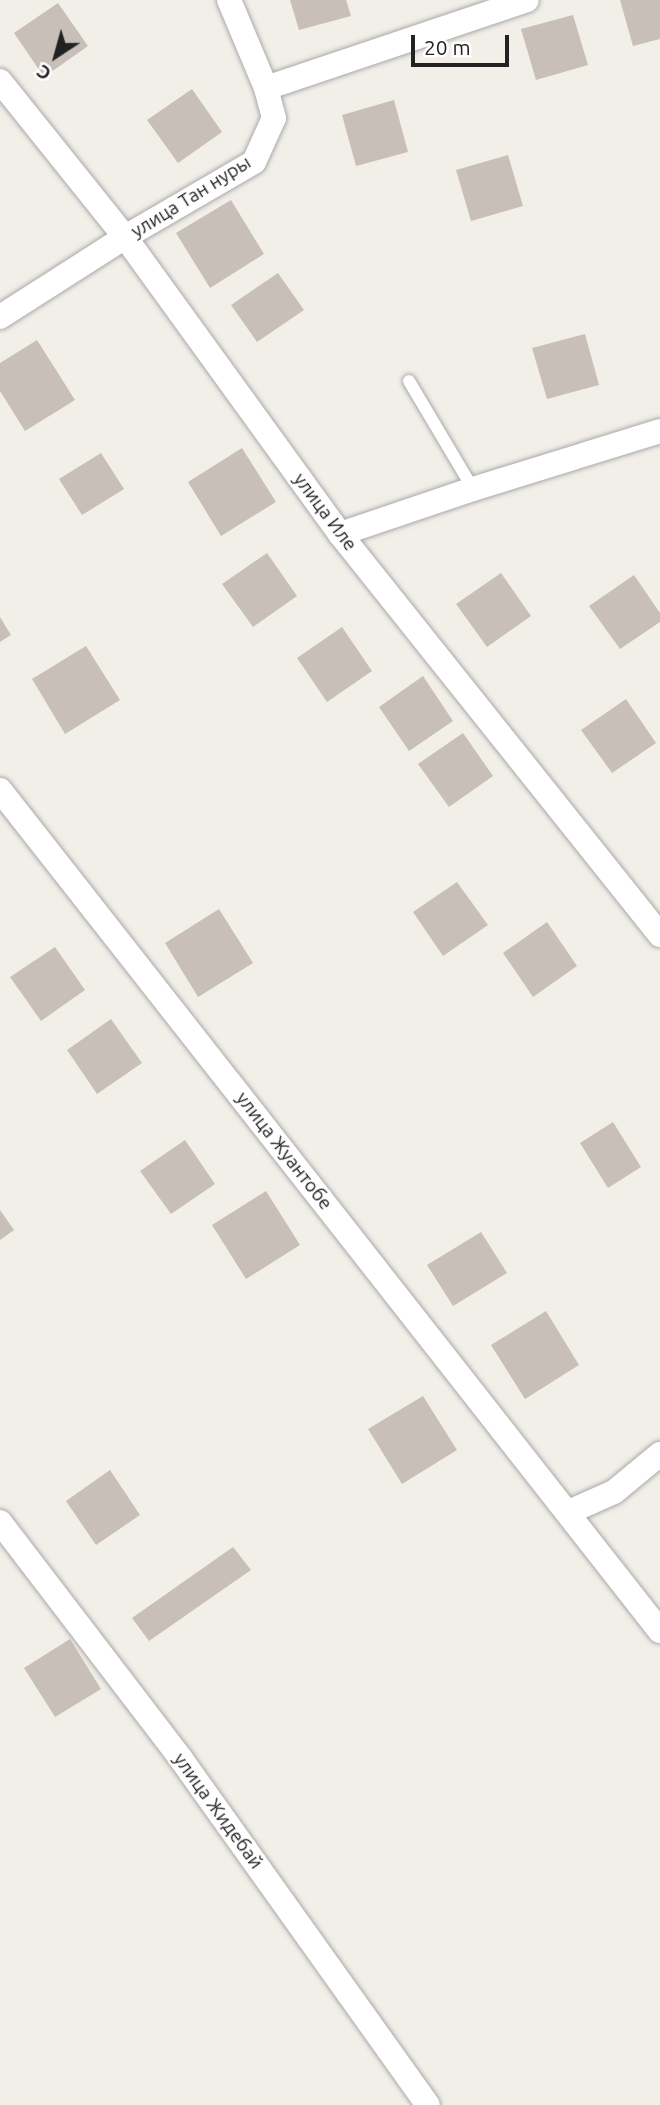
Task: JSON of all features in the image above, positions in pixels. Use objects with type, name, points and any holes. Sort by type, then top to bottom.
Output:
[{"type":"street","name":"улица Тан нуры","points":[[0,317],[125,237],[254,162],[274,118],[266,88],[229,0]]},
{"type":"street","points":[[266,88],[527,0]]},
{"type":"street","name":"улица Иле","points":[[0,81],[125,237],[340,534],[660,935]]},
{"type":"street","points":[[340,534],[660,431]]},
{"type":"street","name":"улица Жуантобе","points":[[0,790],[660,1631]]},
{"type":"street","points":[[569,1512],[614,1492],[660,1454]]},
{"type":"street","name":"улица Жидебай","points":[[0,1522],[181,1759],[428,2105]]},
{"type":"lane","points":[[409,381],[473,489]]},
{"type":"building","points":[[290,0],[346,0],[351,16],[299,30]]},
{"type":"building","points":[[620,0],[660,0],[660,39],[633,46]]},
{"type":"building","points":[[58,3],[88,46],[44,77],[14,33]]},
{"type":"building","points":[[573,15],[588,65],[536,80],[521,29]]},
{"type":"building","points":[[192,89],[222,132],[178,163],[147,120]]},
{"type":"building","points":[[394,100],[408,152],[356,166],[342,115]]},
{"type":"building","points":[[508,155],[523,206],[471,221],[456,170]]},
{"type":"building","points":[[231,200],[264,254],[210,288],[176,233]]},
{"type":"building","points":[[278,273],[304,310],[257,342],[231,305]]},
{"type":"building","points":[[585,334],[599,385],[547,399],[532,348]]},
{"type":"building","points":[[37,340],[75,400],[25,431],[0,391],[0,363]]},
{"type":"building","points":[[242,448],[276,502],[221,536],[188,482]]},
{"type":"building","points":[[101,453],[124,489],[82,515],[59,479]]},
{"type":"building","points":[[267,553],[297,596],[253,627],[222,584]]},
{"type":"building","points":[[501,573],[531,616],[487,647],[456,604]]},
{"type":"building","points":[[634,575],[660,613],[660,622],[620,649],[589,606]]},
{"type":"building","points":[[0,617],[11,635],[0,642]]},
{"type":"building","points":[[342,627],[372,671],[327,702],[297,658]]},
{"type":"building","points":[[86,646],[120,700],[65,734],[32,679]]},
{"type":"building","points":[[423,676],[453,721],[409,751],[379,707]]},
{"type":"building","points":[[626,699],[656,743],[612,773],[581,730]]},
{"type":"building","points":[[463,733],[493,776],[449,807],[418,764]]},
{"type":"building","points":[[457,882],[488,925],[443,956],[413,912]]},
{"type":"building","points":[[219,909],[253,963],[198,997],[165,943]]},
{"type":"building","points":[[547,922],[577,966],[533,997],[503,953]]},
{"type":"building","points":[[55,947],[85,990],[41,1021],[10,977]]},
{"type":"building","points":[[111,1019],[142,1063],[97,1094],[67,1050]]},
{"type":"building","points":[[613,1122],[641,1167],[608,1188],[580,1143]]},
{"type":"building","points":[[185,1140],[215,1184],[171,1214],[140,1171]]},
{"type":"building","points":[[266,1191],[300,1245],[246,1279],[212,1225]]},
{"type":"building","points":[[0,1210],[14,1230],[0,1240]]},
{"type":"building","points":[[481,1232],[507,1273],[453,1306],[427,1265]]},
{"type":"building","points":[[546,1311],[579,1365],[525,1399],[491,1345]]},
{"type":"building","points":[[423,1396],[457,1450],[402,1484],[368,1429]]},
{"type":"building","points":[[110,1470],[140,1515],[96,1545],[66,1501]]},
{"type":"building","points":[[233,1547],[251,1570],[149,1641],[132,1618]]},
{"type":"building","points":[[70,1639],[101,1689],[55,1717],[24,1668]]}]
